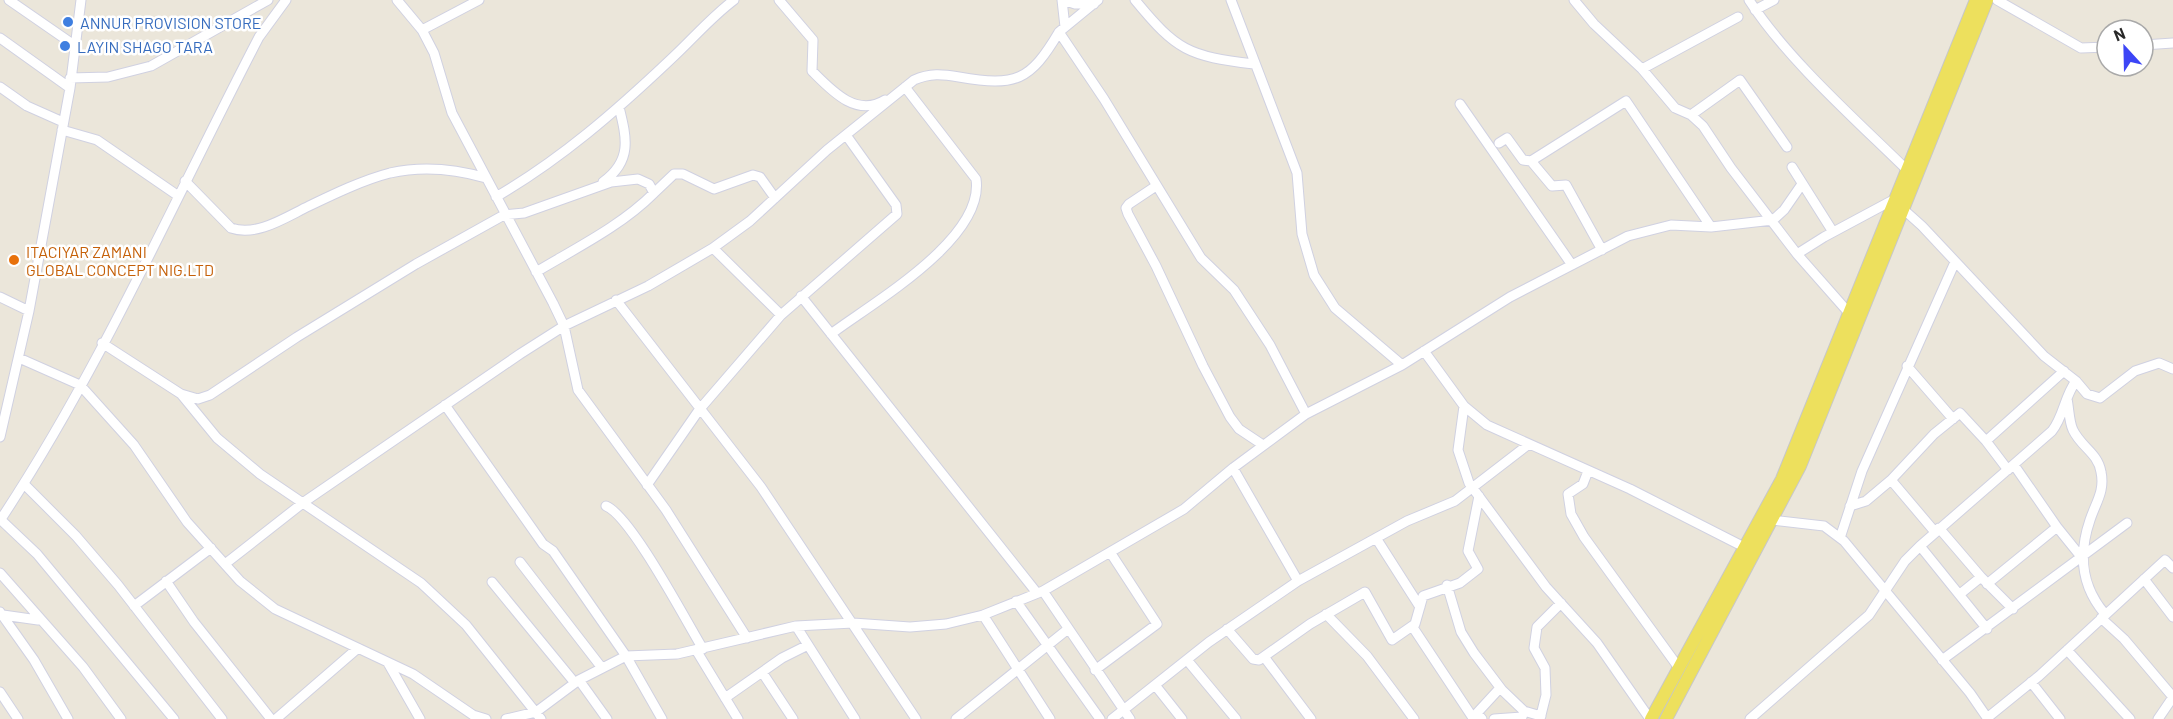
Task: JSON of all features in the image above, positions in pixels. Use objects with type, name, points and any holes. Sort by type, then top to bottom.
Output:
[{"type":"main road","points":[[1666,719],[1772,520],[1825,406],[1900,204],[1906,169],[1976,0]]},
{"type":"main road","points":[[1650,719],[1782,480],[1849,313],[1900,204],[1987,0]]},
{"type":"street","points":[[9,0],[74,45]]},
{"type":"street","points":[[0,38],[70,83],[117,76],[151,66],[268,0]]},
{"type":"street","points":[[174,719],[37,554],[0,519],[24,484],[80,385],[260,37],[286,0]]},
{"type":"street","points":[[397,0],[422,30],[434,53],[452,113],[564,326],[578,390],[647,485],[747,638]]},
{"type":"street","points":[[422,30],[479,0]]},
{"type":"street","points":[[496,197],[549,165],[619,107],[718,12],[734,0]]},
{"type":"street","points":[[779,0],[813,40],[812,71],[839,98],[862,105],[878,104],[924,75],[940,74],[978,81],[1018,79],[1030,73],[1062,30],[1096,2]]},
{"type":"street","points":[[1096,2],[1075,4],[1062,0],[1062,30],[1201,258],[1234,290],[1270,345],[1306,414]]},
{"type":"street","points":[[1135,0],[1163,35],[1192,54],[1254,64]]},
{"type":"street","points":[[1232,0],[1254,64],[1297,173],[1302,234],[1314,275],[1335,308],[1402,365]]},
{"type":"street","points":[[1574,0],[1594,24],[1642,69],[1675,108],[1691,115],[1711,136],[1731,168],[1773,220],[1797,255],[1849,313]]},
{"type":"street","points":[[1749,0],[1755,10],[1835,99],[1906,169]]},
{"type":"street","points":[[1755,10],[1774,0]]},
{"type":"street","points":[[1996,0],[2081,48],[2095,47]]},
{"type":"street","points":[[0,437],[29,311],[63,126],[80,1]]},
{"type":"street","points":[[1642,69],[1738,17]]},
{"type":"street","points":[[2155,44],[2173,43]]},
{"type":"street","points":[[1691,115],[1740,80],[1787,147]]},
{"type":"street","points":[[0,87],[27,106],[63,126],[97,140],[177,195]]},
{"type":"street","points":[[225,564],[304,502],[564,326],[648,286],[713,248],[750,221],[846,135],[905,87]]},
{"type":"street","points":[[831,334],[916,272],[958,232],[972,208],[978,191],[976,179],[905,87]]},
{"type":"street","points":[[1499,143],[1507,138],[1523,160],[1531,161],[1626,101],[1711,227]]},
{"type":"street","points":[[1461,104],[1572,265]]},
{"type":"street","points":[[598,185],[618,171],[625,152],[624,129],[619,107]]},
{"type":"street","points":[[647,485],[699,410],[781,315],[897,214],[896,205],[846,135]]},
{"type":"street","points":[[1531,161],[1552,186],[1566,185],[1602,250]]},
{"type":"street","points":[[1792,167],[1833,232]]},
{"type":"street","points":[[184,181],[231,228],[237,230],[278,222],[355,186],[406,170],[447,169],[486,178]]},
{"type":"street","points":[[536,272],[598,235],[654,193],[674,174],[683,174],[714,189],[753,175],[760,177],[775,198]]},
{"type":"street","points":[[102,343],[181,394],[198,399],[210,395],[297,337],[416,264],[504,215],[524,213],[598,185],[638,179],[649,184],[654,193]]},
{"type":"street","points":[[506,719],[539,715],[577,682],[626,656],[677,654],[796,626],[852,623],[910,627],[946,624],[983,615],[1040,592],[1184,509],[1233,468],[1306,414],[1402,365],[1510,297],[1628,236],[1649,229],[1671,225],[1711,227],[1773,220],[1784,210],[1802,184]]},
{"type":"street","points":[[1156,186],[1129,204],[1126,208],[1128,214],[1230,417],[1239,429],[1263,445]]},
{"type":"street","points":[[1797,255],[1833,232],[1900,204],[2044,356],[2076,381],[2087,394],[2100,398],[2135,371],[2159,363],[2173,369]]},
{"type":"street","points":[[713,248],[781,315]]},
{"type":"street","points":[[1840,538],[1862,471],[1955,262]]},
{"type":"street","points":[[801,296],[1040,592],[1127,715]]},
{"type":"street","points":[[0,297],[29,311]]},
{"type":"street","points":[[616,300],[699,410],[761,487],[916,719]]},
{"type":"street","points":[[1424,351],[1464,406],[1487,425],[1746,548]]},
{"type":"street","points":[[19,358],[80,385],[135,445],[187,522],[240,581],[275,609],[414,674],[473,715],[486,719]]},
{"type":"street","points":[[1907,366],[1953,419]]},
{"type":"street","points":[[1986,441],[2064,371]]},
{"type":"street","points":[[1750,719],[1869,615],[1886,593],[1905,561],[2057,424],[2067,396],[2076,381]]},
{"type":"street","points":[[181,394],[217,438],[260,474],[421,584],[466,625],[539,715]]},
{"type":"street","points":[[2067,396],[2073,430],[2093,451],[2101,471],[2103,494],[2090,520],[2082,558],[2086,585],[2103,616],[2173,697],[2158,719]]},
{"type":"street","points":[[445,405],[543,544],[562,562],[626,656],[662,719]]},
{"type":"street","points":[[1464,406],[1458,450],[1462,467],[1472,487],[1561,603],[1597,643],[1650,719]]},
{"type":"street","points":[[1850,506],[1866,501],[1891,480],[1934,434],[1960,413],[2011,467],[2082,558]]},
{"type":"street","points":[[1112,719],[1127,715],[1155,686],[1187,660],[1227,629],[1298,581],[1407,521],[1441,508],[1529,444]]},
{"type":"street","points":[[1233,468],[1298,581]]},
{"type":"street","points":[[1588,471],[1583,484],[1568,494],[1571,514],[1584,537],[1679,668]]},
{"type":"street","points":[[1891,480],[2013,609]]},
{"type":"street","points":[[24,484],[76,536],[222,719]]},
{"type":"street","points":[[1227,629],[1253,659],[1265,658],[1287,639],[1365,591],[1392,640],[1412,626],[1424,596],[1447,585],[1460,583],[1478,570],[1468,551],[1479,496]]},
{"type":"street","points":[[606,506],[612,508],[636,538],[738,719]]},
{"type":"street","points":[[1772,520],[1824,526],[1840,538],[1970,693],[1987,718],[2031,682],[2165,560],[2173,568]]},
{"type":"street","points":[[1942,660],[1987,629],[2127,523]]},
{"type":"street","points":[[1960,594],[1984,580],[2057,527]]},
{"type":"street","points":[[1376,538],[1420,607]]},
{"type":"street","points":[[1920,546],[1987,629]]},
{"type":"street","points":[[134,606],[211,548]]},
{"type":"street","points":[[1095,670],[1157,624],[1110,552]]},
{"type":"street","points":[[520,562],[602,668]]},
{"type":"street","points":[[0,573],[83,667],[121,719]]},
{"type":"street","points":[[2144,579],[2173,617]]},
{"type":"street","points":[[166,582],[194,622],[271,719]]},
{"type":"street","points":[[492,582],[608,719]]},
{"type":"street","points":[[1447,585],[1461,632],[1500,688],[1524,711],[1541,717],[1546,695],[1545,668],[1534,648],[1537,627],[1561,603]]},
{"type":"street","points":[[1016,601],[1100,719]]},
{"type":"street","points":[[1,613],[38,620]]},
{"type":"street","points":[[1,613],[34,660],[68,719]]},
{"type":"street","points":[[1326,614],[1367,656],[1414,719]]},
{"type":"street","points":[[983,615],[1050,719]]},
{"type":"street","points":[[796,626],[855,719]]},
{"type":"street","points":[[1412,626],[1476,717],[1500,688]]},
{"type":"street","points":[[956,719],[1068,629]]},
{"type":"street","points":[[725,698],[782,658],[808,645]]},
{"type":"street","points":[[276,719],[358,648]]},
{"type":"street","points":[[2067,650],[2130,719]]},
{"type":"street","points":[[1265,658],[1311,719]]},
{"type":"street","points":[[1187,660],[1236,719]]},
{"type":"street","points":[[388,663],[420,719]]},
{"type":"street","points":[[762,672],[791,718]]},
{"type":"street","points":[[2031,682],[2060,719]]},
{"type":"street","points":[[1155,686],[1182,719]]},
{"type":"street","points":[[0,692],[18,719]]},
{"type":"street","points":[[1494,719],[1522,717],[1524,711]]},
{"type":"place","name":"ANNUR PROVISION STORE","points":[[68,22]]},
{"type":"place","name":"LAYIN SHAGO TARA","points":[[65,46]]},
{"type":"place","name":"ITACIYAR ZAMANI GLOBAL CONCEPT NIG.LTD","points":[[14,260]]}]
